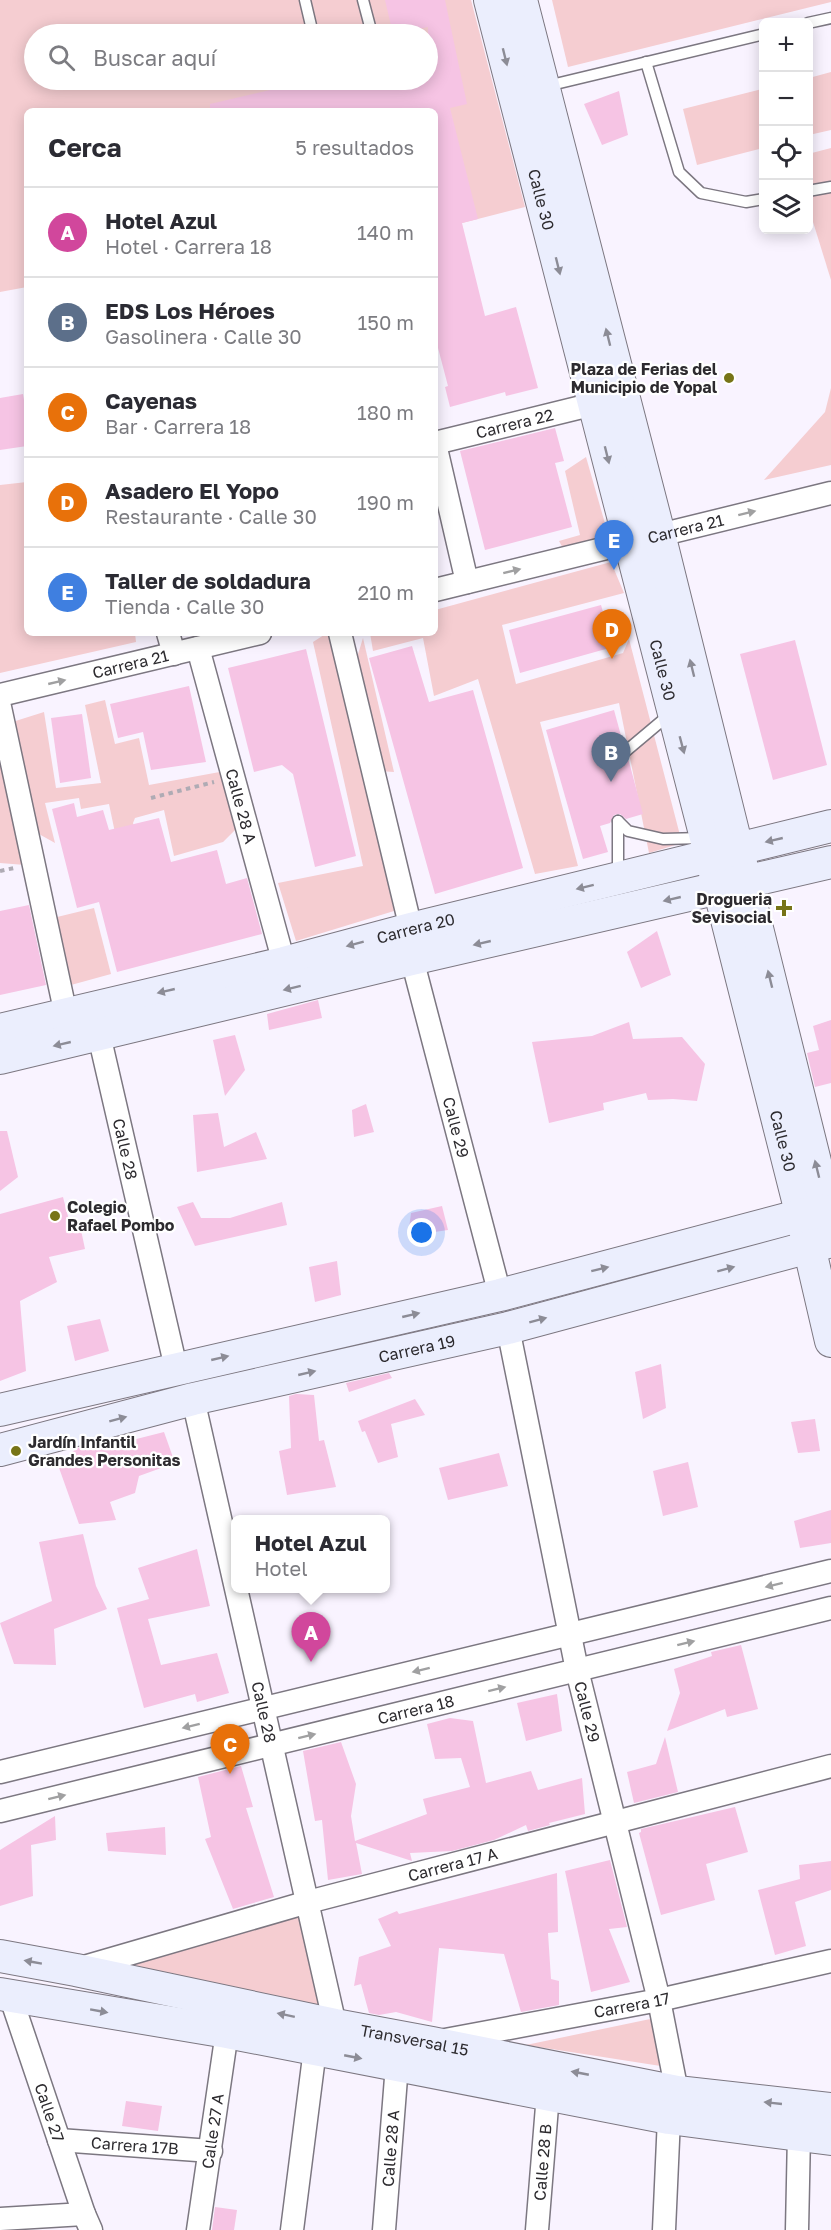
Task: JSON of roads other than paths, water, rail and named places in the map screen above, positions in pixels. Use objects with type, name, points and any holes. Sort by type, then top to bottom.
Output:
[{"type":"main road","name":"Calle 30","points":[[490,0],[673,712],[732,885],[822,1224],[831,1341]]},
{"type":"main road","name":"Calle 30","points":[[521,0],[659,534],[718,847]]},
{"type":"main road","name":"Carrera 20","points":[[0,1058],[99,1035],[412,944],[718,847],[831,826]]},
{"type":"main road","name":"Carrera 20","points":[[0,1030],[284,963],[412,944],[732,885],[831,862]]},
{"type":"main road","points":[[0,1410],[500,1294],[822,1224]]},
{"type":"main road","name":"Carrera 19","points":[[0,1450],[193,1399],[508,1328],[822,1224]]},
{"type":"main road","name":"Transversal 15","points":[[0,1956],[432,2043],[673,2105],[799,2134],[831,2139]]},
{"type":"main road","name":"Transversal 15","points":[[5,1995],[227,2032],[548,2094],[673,2105],[831,2109]]},
{"type":"street","name":"Carrera 22","points":[[438,443],[594,404]]},
{"type":"street","points":[[438,457],[467,582]]},
{"type":"street","name":"Carrera 21","points":[[438,589],[831,493]]},
{"type":"street","name":"Carrera 21","points":[[0,695],[171,644],[198,648],[248,636]]},
{"type":"street","name":"Calle 29","points":[[341,636],[412,944],[500,1294]]},
{"type":"street","name":"Calle 28 A","points":[[198,648],[284,963]]},
{"type":"street","points":[[0,707],[66,1015]]},
{"type":"street","name":"Calle 28","points":[[99,1035],[176,1368]]},
{"type":"street","name":"Calle 29","points":[[508,1328],[577,1670],[659,2000],[673,2105],[664,2230]]},
{"type":"street","name":"Calle 28","points":[[193,1399],[231,1567]]},
{"type":"street","points":[[0,1772],[831,1571]]},
{"type":"street","name":"Calle 28","points":[[237,1593],[335,2025]]},
{"type":"street","name":"Carrera 18","points":[[0,1811],[831,1608]]},
{"type":"street","name":"Carrera 17 A","points":[[76,1970],[308,1902],[831,1766]]},
{"type":"street","name":"Carrera 17","points":[[432,2043],[659,2000],[831,1961]]},
{"type":"street","name":"Calle 27","points":[[5,1995],[88,2222]]},
{"type":"street","name":"Calle 27 A","points":[[198,2230],[227,2032]]},
{"type":"street","points":[[292,2230],[315,2049]]},
{"type":"street","name":"Calle 28 A","points":[[384,2230],[397,2065]]},
{"type":"street","name":"Calle 28 B","points":[[537,2230],[548,2094]]},
{"type":"street","points":[[797,2230],[799,2134]]},
{"type":"street","name":"Carrera 17B","points":[[59,2140],[211,2151]]},
{"type":"street","points":[[0,2219],[88,2222]]},
{"type":"lane","points":[[305,0],[311,24]]},
{"type":"lane","points":[[363,0],[369,24]]},
{"type":"lane","points":[[813,22],[831,18]]},
{"type":"lane","points":[[544,87],[759,35]]},
{"type":"lane","points":[[646,62],[679,172],[701,193],[746,202],[759,200]]},
{"type":"lane","points":[[813,190],[831,187]]},
{"type":"lane","points":[[626,751],[673,712]]},
{"type":"lane","points":[[618,879],[618,821],[628,831],[718,847]]},
{"type":"place","name":"Plaza de Ferias del Municipio de Yopal","points":[[729,378]]},
{"type":"place","name":"Taller de soldadura","points":[[614,570]]},
{"type":"place","name":"Asadero El Yopo","points":[[612,659]]},
{"type":"place","name":"EDS Los Héroes","points":[[611,782]]},
{"type":"place","name":"Drogueria Sevisocial","points":[[784,908]]},
{"type":"place","name":"Colegio Rafael Pombo","points":[[55,1216]]},
{"type":"place","name":"Jardín Infantil Grandes Personitas","points":[[16,1451]]},
{"type":"place","name":"Hotel Azul","points":[[311,1662]]},
{"type":"place","name":"Cayenas","points":[[230,1774]]}]
